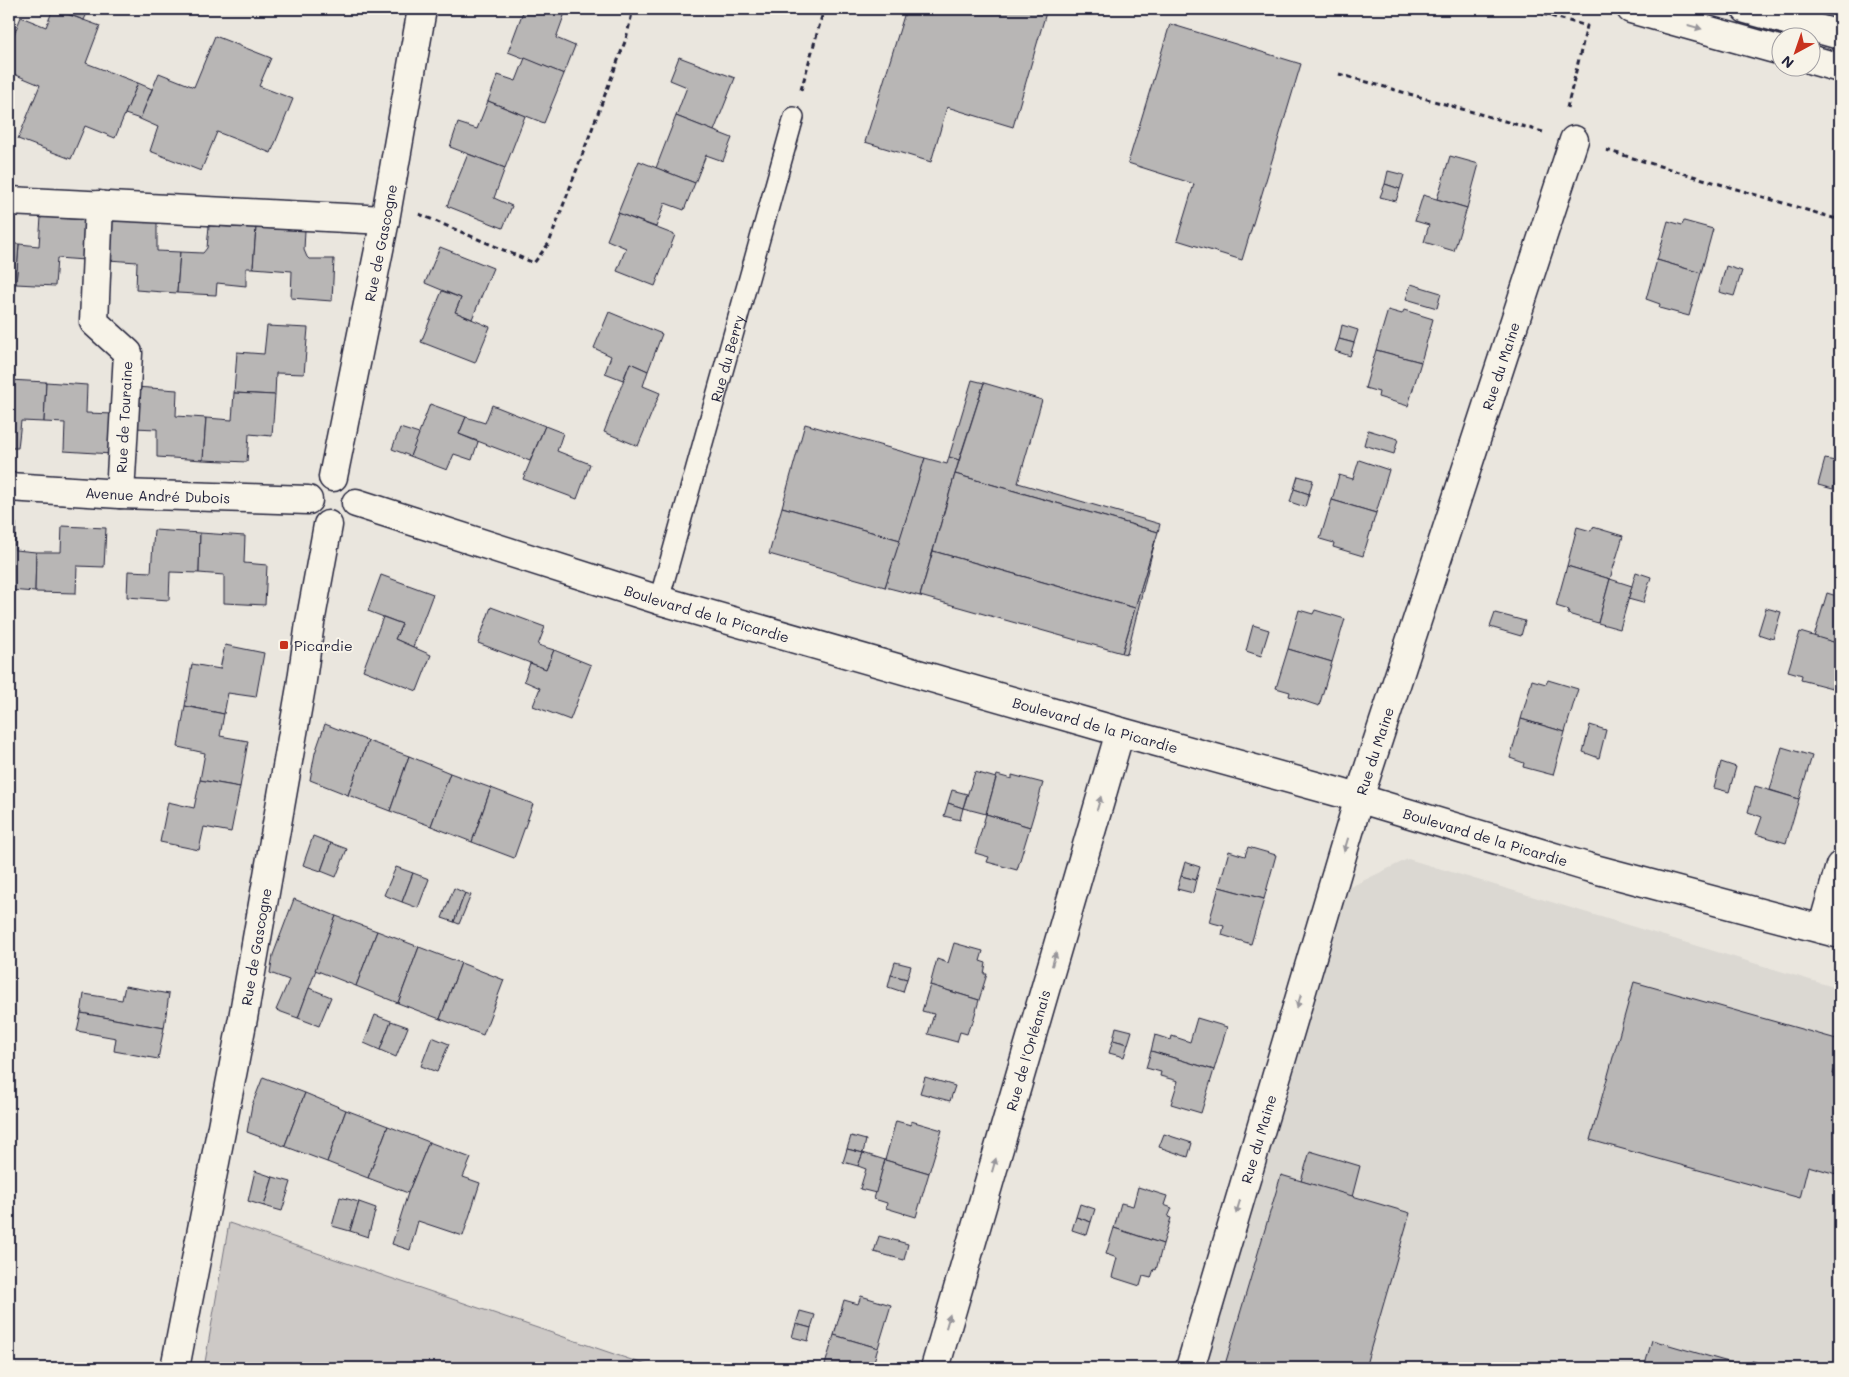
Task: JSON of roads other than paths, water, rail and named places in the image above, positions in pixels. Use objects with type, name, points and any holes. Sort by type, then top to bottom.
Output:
[{"type":"street","name":"Rue de Gascogne","points":[[333,477],[386,213],[422,9]]},
{"type":"street","points":[[1631,9],[1772,48]]},
{"type":"street","points":[[1746,9],[1840,35]]},
{"type":"street","points":[[1822,63],[1840,68]]},
{"type":"street","name":"Rue du Maine","points":[[1190,1368],[1359,798],[1574,140]]},
{"type":"street","points":[[9,201],[386,213]]},
{"type":"street","name":"Rue de Touraine","points":[[99,205],[94,322],[128,353],[120,494]]},
{"type":"street","points":[[333,477],[347,483],[356,496],[356,503],[351,516],[347,520],[341,524],[328,525],[319,522],[312,516],[308,500],[309,492],[319,480],[333,477]]},
{"type":"street","name":"Avenue André Dubois","points":[[9,487],[120,494],[308,500]]},
{"type":"street","name":"Boulevard de la Picardie","points":[[356,503],[659,600],[1120,732],[1359,798],[1588,867],[1831,931]]},
{"type":"street","name":"Rue de Gascogne","points":[[175,1368],[247,998],[328,525]]},
{"type":"street","name":"Rue de l'Orléanais","points":[[934,1368],[1120,732]]},
{"type":"street","points":[[1831,931],[1840,866]]},
{"type":"lane","name":"Rue du Berry","points":[[659,600],[794,117]]},
{"type":"place","name":"Picardie","points":[[284,645]]}]
